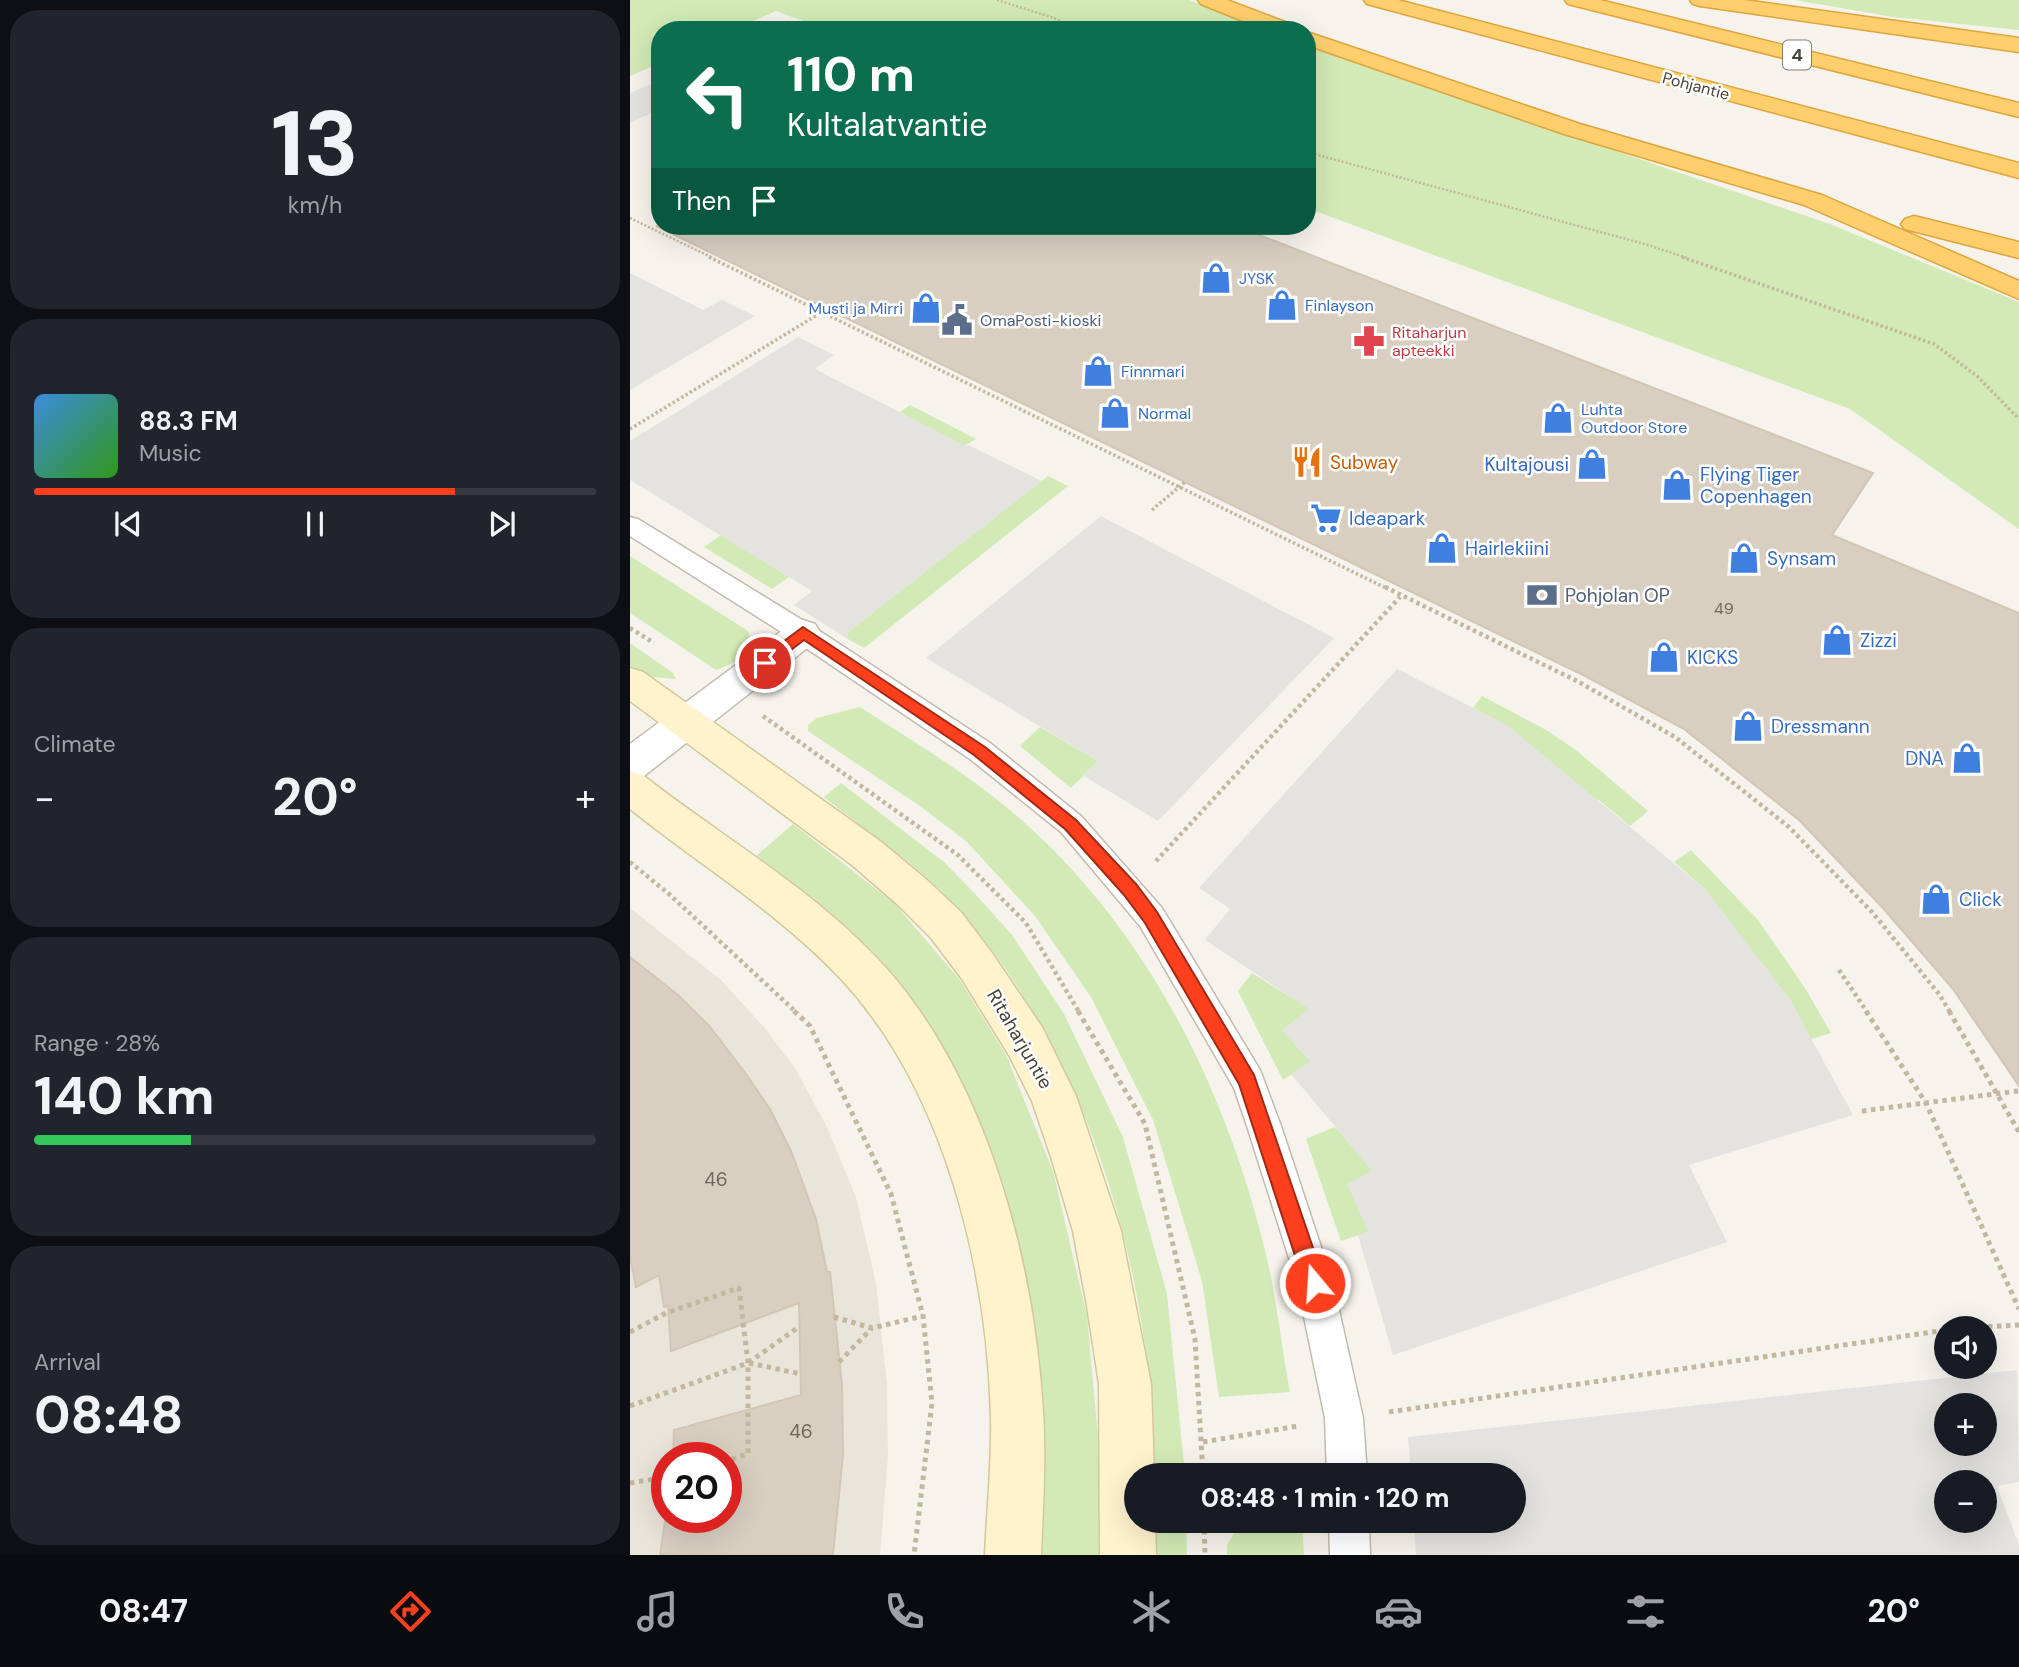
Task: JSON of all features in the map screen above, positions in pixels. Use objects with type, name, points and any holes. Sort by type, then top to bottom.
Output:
[{"type":"highway","points":[[1208,0],[1262,21]]},
{"type":"highway","name":"Pohjantie","points":[[1374,0],[2019,171]]},
{"type":"highway","name":"4","points":[[1576,0],[2019,110]]},
{"type":"highway","points":[[1700,0],[2019,45]]},
{"type":"highway","points":[[1316,41],[1572,129],[1813,200],[2019,250]]},
{"type":"highway","points":[[1813,200],[2019,291]]},
{"type":"street","points":[[630,765],[803,633]]},
{"type":"street","name":"Ritaharjuntie","points":[[630,682],[866,853],[912,892],[953,935],[977,966],[1026,1042],[1053,1096],[1075,1157],[1100,1244],[1125,1384],[1128,1555]]},
{"type":"street","points":[[630,787],[799,912],[841,951],[873,983],[897,1014],[936,1083],[963,1141],[981,1196],[1009,1317],[1016,1399],[1013,1555]]},
{"type":"lane","points":[[630,525],[803,633],[980,751],[1071,824],[1151,917],[1248,1081],[1315,1283],[1344,1418],[1346,1463]]},
{"type":"lane","points":[[1349,1533],[1350,1555]]},
{"type":"path","points":[[998,0],[1060,21]]},
{"type":"path","points":[[1316,154],[1648,245],[1934,344],[1977,376],[2019,419]]},
{"type":"path","points":[[630,218],[651,228]]},
{"type":"path","points":[[664,235],[1578,682],[1675,737],[1789,827],[1872,912],[1939,994],[2019,1132]]},
{"type":"path","points":[[630,429],[827,309]]},
{"type":"path","points":[[1152,510],[1185,482]]},
{"type":"path","points":[[1130,890],[1400,597]]},
{"type":"path","points":[[630,862],[669,894],[810,1026],[891,1194],[923,1316],[932,1403],[914,1555]]},
{"type":"path","points":[[1839,970],[1926,1103],[2019,1309]]},
{"type":"path","points":[[1862,1111],[2018,1091]]},
{"type":"path","points":[[630,1332],[666,1313],[739,1288],[748,1363],[748,1454],[742,1456]]},
{"type":"path","points":[[834,1317],[872,1328],[923,1316]]},
{"type":"path","points":[[1997,1326],[2019,1325]]},
{"type":"path","points":[[839,1362],[872,1328]]},
{"type":"path","points":[[630,1406],[748,1363],[796,1329]]},
{"type":"path","points":[[1203,1443],[1344,1418],[1934,1332]]},
{"type":"path","points":[[748,1363],[801,1374]]},
{"type":"path","points":[[630,1483],[651,1480]]},
{"type":"path","points":[[1204,1533],[1205,1555]]},
{"type":"shaded area","points":[[651,84],[651,113],[630,123],[630,93]]},
{"type":"shaded area","points":[[630,273],[703,310],[722,300],[755,316],[630,390]]},
{"type":"shaded area","points":[[798,337],[834,355],[815,369],[966,446],[1042,481],[848,632],[848,639],[794,605],[812,591],[630,480],[630,441]]},
{"type":"shaded area","points":[[1101,516],[1334,638],[1158,821],[1084,776],[1098,761],[926,658]]},
{"type":"shaded area","points":[[1397,669],[1507,725],[1706,890],[1789,998],[1853,1115],[1689,1165],[1727,1242],[1393,1355],[1358,1235],[1368,1231],[1347,1184],[1372,1171],[1291,1074],[1310,1062],[1282,1030],[1309,1009],[1205,940],[1230,909],[1199,888]]},
{"type":"shaded area","points":[[630,908],[721,980],[763,1026],[795,1068],[827,1127],[856,1197],[876,1283],[887,1384],[888,1456],[880,1555],[630,1555]]},
{"type":"shaded area","points":[[2017,1370],[2019,1482],[1997,1486],[2019,1545],[2019,1555],[1416,1555],[1415,1533],[1526,1533],[1526,1463],[1410,1463],[1408,1437],[1935,1379],[1997,1379],[1997,1372]]},
{"type":"green space","points":[[630,0],[1189,0],[1243,21],[803,21],[776,11],[753,21],[651,21],[651,67],[630,76]]},
{"type":"green space","points":[[1795,0],[2019,0],[2019,30],[1893,17]]},
{"type":"green space","points":[[1316,49],[1830,224],[2019,302],[2019,529],[1850,409],[1316,211]]},
{"type":"green space","points":[[910,405],[976,439],[766,563],[789,577],[772,589],[704,547],[721,535],[744,549],[921,424],[900,412]]},
{"type":"green space","points":[[1048,476],[1068,486],[864,648],[848,639],[848,632]]},
{"type":"green space","points":[[630,556],[748,631],[750,639],[746,652],[737,661],[716,670],[630,613]]},
{"type":"green space","points":[[630,643],[673,673],[676,679],[650,677],[630,666]]},
{"type":"green space","points":[[1482,696],[1548,731],[1577,751],[1648,811],[1630,826],[1599,800],[1310,1062],[1283,1080],[1238,991],[1252,973],[1289,996],[1506,725],[1473,708]]},
{"type":"green space","points":[[860,707],[952,767],[1005,806],[1053,850],[1097,898],[1135,950],[1169,1005],[1199,1062],[1225,1122],[1264,1246],[1290,1392],[1219,1397],[1202,1281],[1153,1120],[1091,997],[1035,916],[967,842],[920,806],[808,731],[808,725],[817,718]]},
{"type":"green space","points":[[1040,727],[1098,761],[1071,788],[1020,746]]},
{"type":"green space","points":[[841,783],[944,862],[1012,935],[1064,1014],[1123,1137],[1167,1294],[1184,1463],[1154,1463],[1151,1401],[1142,1326],[1127,1251],[1106,1177],[1080,1105],[1047,1037],[1008,972],[962,913],[913,866],[824,797]]},
{"type":"green space","points":[[793,824],[895,904],[960,980],[1006,1055],[1053,1171],[1087,1316],[1101,1470],[1100,1555],[1030,1555],[1027,1315],[857,939],[814,899],[756,856]]},
{"type":"green space","points":[[1691,850],[1758,920],[1805,988],[1831,1033],[1811,1039],[1789,998],[1368,1232],[1341,1241],[1306,1139],[1335,1127],[1366,1163],[1706,890],[1674,862]]},
{"type":"green space","points":[[1155,1533],[1186,1533],[1187,1555],[1155,1555]]},
{"type":"green space","points":[[1234,1533],[1303,1533],[1304,1555],[1227,1555],[1227,1545]]},
{"type":"building","points":[[675,235],[1259,235],[1873,473],[1832,535],[2019,613],[2019,1086],[1953,989],[1882,907],[1799,820],[1684,729],[1585,676]]},
{"type":"building","points":[[630,957],[678,995],[710,1027],[746,1074],[770,1109],[791,1151],[816,1219],[827,1272],[830,1272],[842,1385],[843,1455],[833,1555],[660,1555],[663,1533],[742,1533],[742,1442],[674,1442],[674,1430],[801,1395],[799,1303],[671,1351],[668,1306],[664,1307],[659,1275],[636,1287],[630,1257]]},
{"type":"place","name":"JYSK","points":[[1216,278]]},
{"type":"place","name":"Finlayson","points":[[1282,305]]},
{"type":"place","name":"Musti ja Mirri","points":[[926,308]]},
{"type":"place","name":"OmaPosti-kioski","points":[[957,320]]},
{"type":"place","name":"Ritaharjun apteekki","points":[[1369,341]]},
{"type":"place","name":"Finnmari","points":[[1098,371]]},
{"type":"place","name":"Normal","points":[[1115,413]]},
{"type":"place","name":"Luhta Outdoor Store","points":[[1558,418]]},
{"type":"place","name":"Subway","points":[[1307,462]]},
{"type":"place","name":"Kultajousi","points":[[1592,464]]},
{"type":"place","name":"Flying Tiger Copenhagen","points":[[1677,485]]},
{"type":"place","name":"Ideapark","points":[[1326,518]]},
{"type":"place","name":"Hairlekiini","points":[[1442,548]]},
{"type":"place","name":"Synsam","points":[[1744,558]]},
{"type":"place","name":"Pohjolan OP","points":[[1542,595]]},
{"type":"place","name":"Zizzi","points":[[1837,640]]},
{"type":"place","name":"KICKS","points":[[1664,657]]},
{"type":"place","name":"Dressmann","points":[[1748,726]]},
{"type":"place","name":"DNA","points":[[1967,758]]},
{"type":"place","name":"Click","points":[[1936,899]]},
{"type":"route","points":[[765,663],[803,633],[980,751],[1071,824],[1130,890],[1151,917],[1248,1081],[1315,1283]]}]
